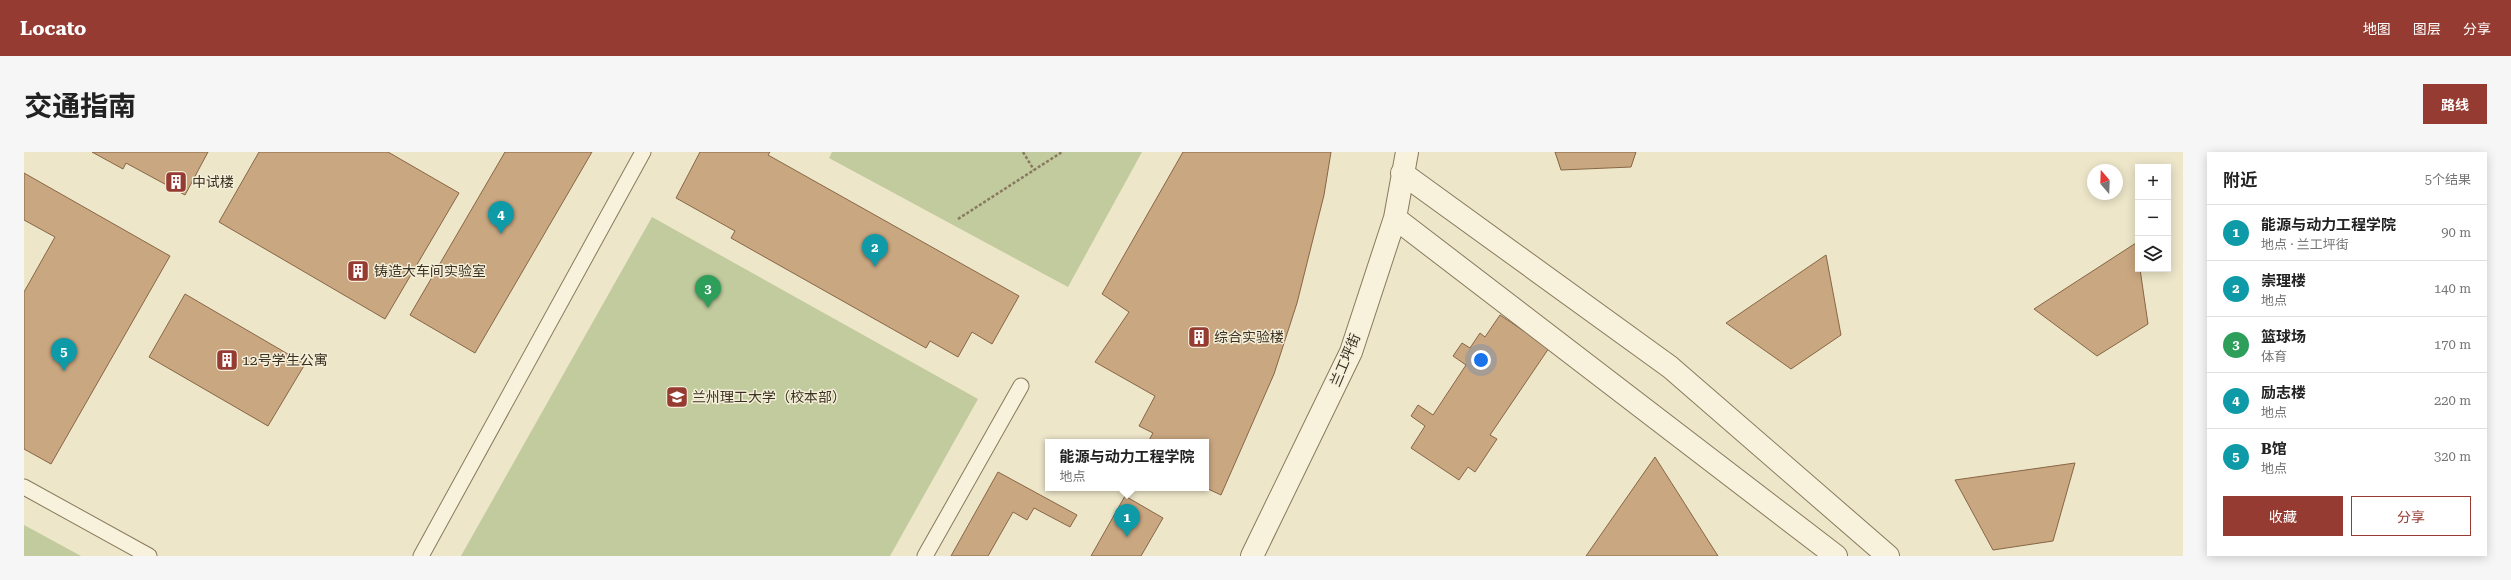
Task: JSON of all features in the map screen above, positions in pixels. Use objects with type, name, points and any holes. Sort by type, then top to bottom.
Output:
[{"type":"street","name":"兰工坪街","points":[[1252,556],[1351,352],[1395,218],[1407,152]]},
{"type":"street","points":[[1402,173],[1670,367],[1888,556]]},
{"type":"street","points":[[1395,218],[1836,556]]},
{"type":"lane","points":[[421,556],[643,152]]},
{"type":"lane","points":[[925,556],[1021,386]]},
{"type":"lane","points":[[24,487],[149,556]]},
{"type":"path","points":[[1023,152],[1034,170]]},
{"type":"path","points":[[958,219],[1062,152]]},
{"type":"green space","points":[[832,152],[1142,152],[1068,287],[829,158]]},
{"type":"green space","points":[[652,217],[978,399],[890,556],[461,556]]},
{"type":"green space","points":[[24,525],[81,556],[24,556]]},
{"type":"building","name":"中试楼","points":[[92,152],[208,152],[185,195],[126,163],[123,169]]},
{"type":"building","name":"铸造大车间实验室","points":[[259,152],[388,152],[459,193],[385,319],[219,222]]},
{"type":"building","points":[[505,152],[592,152],[475,353],[410,315]]},
{"type":"building","points":[[700,152],[770,152],[768,155],[1019,296],[992,344],[972,332],[958,357],[930,341],[926,348],[731,238],[735,231],[676,198]]},
{"type":"building","name":"综合实验楼","points":[[1183,152],[1331,152],[1324,195],[1297,303],[1274,374],[1221,495],[1209,489],[1209,439],[1150,439],[1153,433],[1139,426],[1155,396],[1095,362],[1129,312],[1102,294]]},
{"type":"building","points":[[1555,152],[1636,152],[1631,167],[1561,170]]},
{"type":"building","points":[[24,173],[170,256],[51,464],[24,449],[24,292],[55,237],[24,220]]},
{"type":"building","points":[[2135,244],[2135,272],[2140,272],[2148,324],[2097,356],[2034,309]]},
{"type":"building","points":[[1826,255],[1841,335],[1791,369],[1726,323]]},
{"type":"building","name":"12号学生公寓","points":[[185,294],[305,364],[268,426],[149,357]]},
{"type":"building","points":[[1500,315],[1549,348],[1490,435],[1497,439],[1475,472],[1468,467],[1459,480],[1411,448],[1425,426],[1411,416],[1418,405],[1433,415],[1466,365],[1453,356],[1462,343],[1470,348],[1480,333],[1485,337]]},
{"type":"building","points":[[1655,457],[1718,556],[1586,556]]},
{"type":"building","points":[[2075,463],[2053,541],[1993,550],[1955,480]]},
{"type":"building","points":[[998,472],[1077,515],[1070,527],[1034,508],[1027,520],[1013,512],[988,556],[951,556]]},
{"type":"building","points":[[1125,496],[1163,518],[1141,556],[1091,556]]},
{"type":"place","name":"中试楼","points":[[176,182]]},
{"type":"place","name":"励志楼","points":[[501,234]]},
{"type":"place","name":"崇理楼","points":[[875,267]]},
{"type":"place","name":"铸造大车间实验室","points":[[358,271]]},
{"type":"place","name":"篮球场","points":[[708,308]]},
{"type":"place","name":"综合实验楼","points":[[1199,337]]},
{"type":"place","name":"12号学生公寓","points":[[227,360]]},
{"type":"place","name":"B馆","points":[[64,371]]},
{"type":"place","name":"兰州理工大学（校本部）","points":[[677,397]]},
{"type":"place","name":"能源与动力工程学院","points":[[1127,537]]}]
